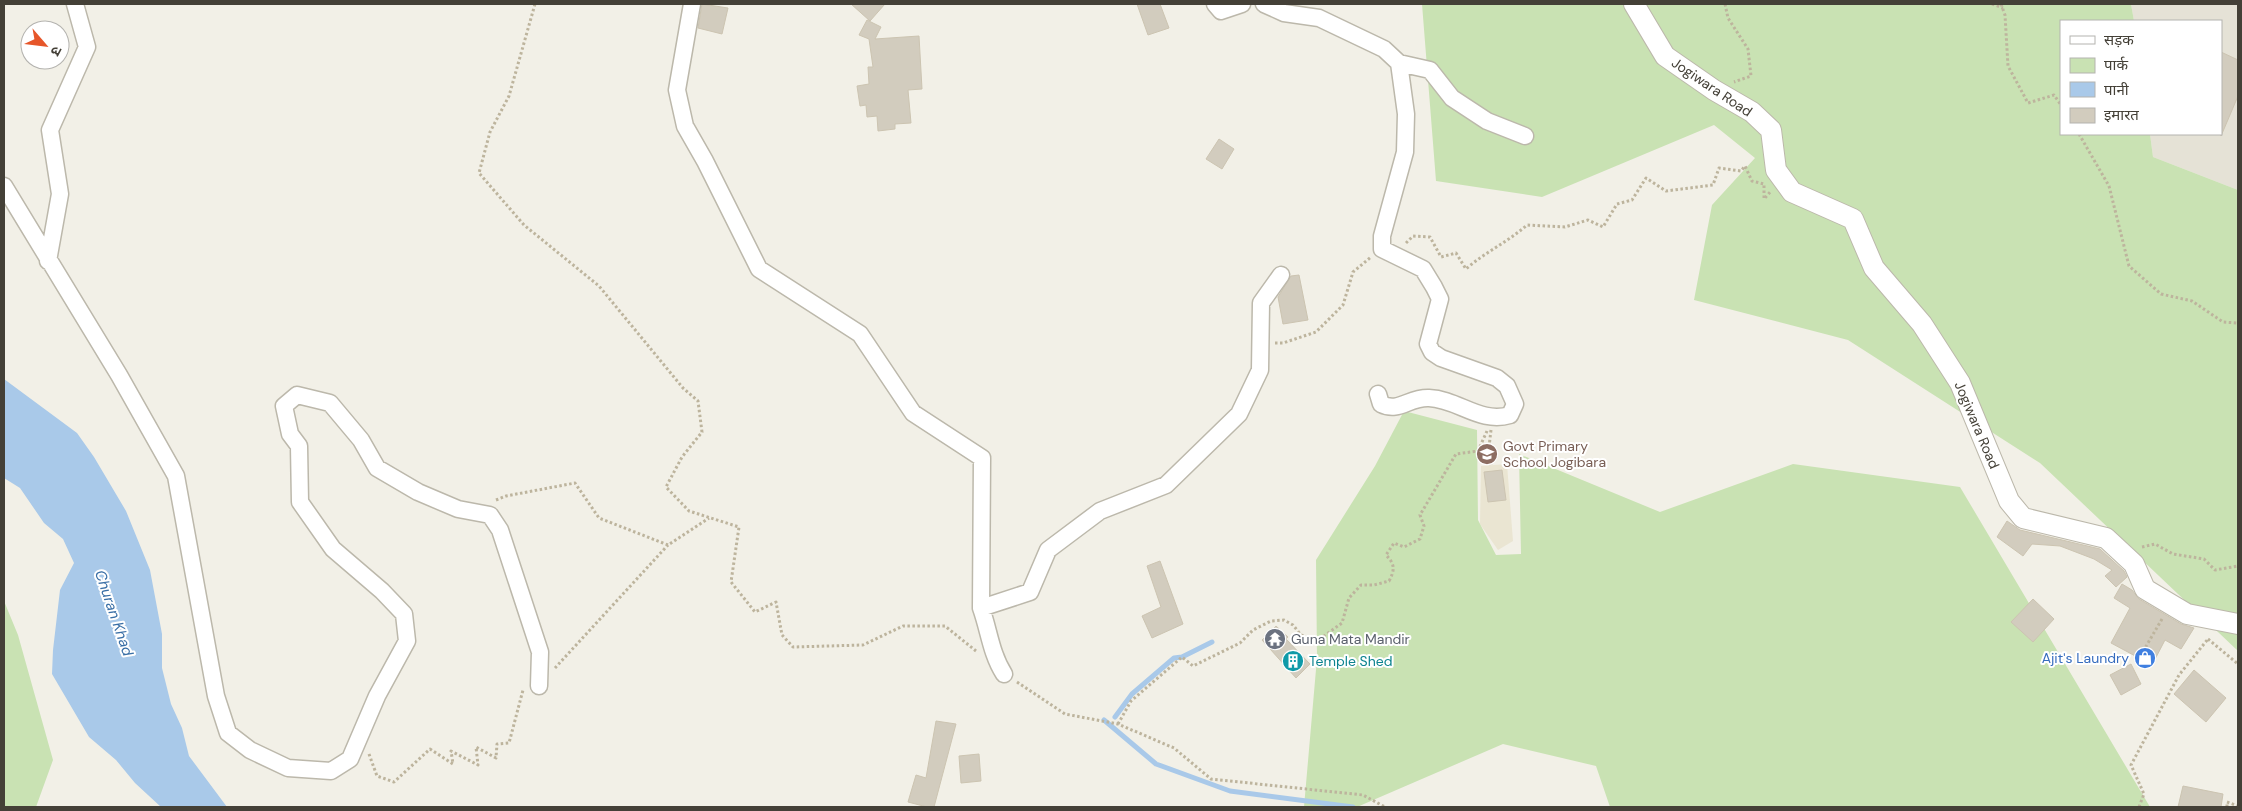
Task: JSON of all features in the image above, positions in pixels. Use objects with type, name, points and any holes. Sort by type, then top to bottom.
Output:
[{"type":"street","points":[[48,261],[60,194],[50,130],[87,47],[76,4]]},
{"type":"street","points":[[692,4],[677,90],[685,126],[705,161],[759,269],[860,334],[913,413],[982,458],[981,608],[996,661],[1004,674]]},
{"type":"street","points":[[1215,4],[1222,11],[1242,4]]},
{"type":"street","points":[[1264,4],[1284,13],[1320,18],[1384,49],[1399,63],[1430,70],[1452,98],[1487,121],[1526,136]]},
{"type":"street","name":"Jogiwara Road","points":[[1634,4],[1665,56],[1714,90],[1752,112],[1771,130],[1776,170],[1792,192],[1853,220],[1874,268],[1922,324],[1960,383],[2009,501],[2023,518],[2106,538],[2134,564],[2145,589],[2178,609],[2238,624]]},
{"type":"street","points":[[1378,394],[1381,404],[1388,407],[1396,408],[1409,401],[1430,398],[1494,418],[1510,416],[1515,404],[1512,393],[1497,378],[1440,358],[1432,352],[1428,344],[1440,299],[1422,269],[1382,248],[1382,236],[1406,152],[1406,114],[1399,63]]},
{"type":"street","points":[[4,186],[119,375],[176,476],[216,696],[228,734],[250,750],[288,768],[331,772],[350,759],[376,696],[407,641],[404,614],[382,591],[333,550],[300,502],[299,446],[290,434],[284,406],[297,395],[330,403],[361,440],[377,468],[418,492],[458,509],[490,515],[500,530],[540,652],[539,686]]},
{"type":"street","points":[[981,608],[1030,592],[1048,550],[1100,511],[1166,485],[1239,414],[1260,370],[1261,303],[1281,275]]},
{"type":"path","points":[[535,4],[509,96],[490,132],[479,174],[524,225],[599,286],[683,388],[698,401],[702,432],[682,457],[666,487],[689,511],[739,526],[731,582],[755,612],[776,602],[782,635],[792,647],[864,644],[903,626],[945,626],[982,656]]},
{"type":"path","points":[[1714,90],[1751,76],[1748,49],[1728,18],[1725,4]]},
{"type":"path","points":[[1992,4],[2003,6],[2008,66],[2028,103],[2054,95],[2060,104]]},
{"type":"path","points":[[2080,135],[2109,186],[2129,266],[2161,294],[2192,301],[2223,322],[2238,323]]},
{"type":"path","points":[[1261,341],[1283,343],[1316,332],[1343,305],[1353,272],[1382,248],[1399,250],[1413,236],[1430,237],[1441,257],[1456,253],[1466,269],[1480,256],[1512,238],[1527,225],[1565,227],[1588,220],[1602,227],[1617,204],[1632,200],[1646,178],[1666,191],[1676,190],[1713,185],[1719,168],[1741,171],[1745,166],[1752,181],[1764,184],[1764,199],[1770,191],[1781,190],[1776,170]]},
{"type":"path","points":[[1492,465],[1489,447],[1494,418]]},
{"type":"path","points":[[1118,724],[1131,701],[1182,657],[1193,666],[1240,643],[1253,630],[1271,621],[1284,620],[1293,625],[1301,635],[1317,641],[1342,623],[1349,598],[1361,584],[1374,585],[1389,581],[1394,572],[1393,562],[1386,555],[1394,543],[1404,546],[1420,539],[1424,526],[1420,515],[1447,468],[1456,454],[1478,450],[1494,418]]},
{"type":"path","points":[[470,511],[506,496],[576,483],[599,518],[668,545]]},
{"type":"path","points":[[370,748],[369,756],[377,776],[394,782],[430,749],[453,764],[451,751],[478,765],[476,747],[496,758],[497,744],[509,743],[523,690],[539,686],[668,545],[709,518]]},
{"type":"path","points":[[2134,564],[2142,546],[2155,544],[2173,554],[2204,559],[2215,570],[2238,566]]},
{"type":"path","points":[[2138,660],[2178,609],[2208,639],[2238,664]]},
{"type":"path","points":[[2139,807],[2144,794],[2131,765],[2179,675],[2208,639]]},
{"type":"path","points":[[1004,674],[1065,714],[1118,724],[1174,748],[1211,779],[1363,795],[1385,807]]},
{"type":"path","points":[[2227,807],[2227,802],[2238,806]]},
{"type":"shaded area","points":[[2131,4],[2238,4],[2238,190],[2153,157],[2150,135],[2222,135],[2222,20],[2134,20]]},
{"type":"shaded area","points":[[1507,464],[1513,541],[1498,550],[1480,524],[1481,466]]},
{"type":"green space","points":[[1422,4],[2131,4],[2134,20],[2060,20],[2060,135],[2150,135],[2153,157],[2238,190],[2238,651],[2040,463],[1848,340],[1694,300],[1712,205],[1755,158],[1714,125],[1542,197],[1436,181]]},
{"type":"green space","points":[[1404,411],[1477,430],[1478,520],[1496,555],[1521,554],[1519,454],[1660,512],[1793,464],[1960,487],[2150,807],[1610,807],[1596,766],[1503,744],[1357,807],[1304,807],[1317,658],[1316,560],[1375,466]]},
{"type":"green space","points":[[4,601],[18,635],[53,760],[36,807],[4,807]]},
{"type":"water","name":"Churan Khad","points":[[4,379],[77,433],[94,457],[126,511],[150,570],[162,634],[162,668],[171,704],[182,728],[189,756],[227,807],[161,807],[135,783],[116,760],[89,737],[52,674],[60,590],[74,563],[63,539],[44,523],[20,488],[4,478]]},
{"type":"building","points":[[702,4],[728,8],[722,34],[698,28]]},
{"type":"building","points":[[851,4],[885,4],[870,21]]},
{"type":"building","points":[[1137,4],[1160,4],[1169,28],[1148,35]]},
{"type":"building","points":[[867,20],[881,27],[875,39],[919,36],[922,89],[908,90],[911,123],[895,124],[895,129],[878,131],[877,116],[867,117],[866,105],[860,106],[857,86],[869,84],[868,67],[873,67],[869,39],[859,35]]},
{"type":"building","points":[[2222,52],[2238,60],[2238,96],[2222,134]]},
{"type":"building","points":[[1219,139],[1234,149],[1222,169],[1206,159]]},
{"type":"building","points":[[1299,275],[1308,320],[1283,324],[1278,297],[1291,276]]},
{"type":"building","name":"Govt Primary School Jogibara","points":[[1502,470],[1506,500],[1488,502],[1484,472]]},
{"type":"building","points":[[2007,521],[2020,530],[2100,549],[2124,571],[2127,577],[2116,587],[2105,576],[2112,570],[2094,559],[2060,546],[2032,544],[2023,556],[1997,537]]},
{"type":"building","points":[[1160,561],[1183,624],[1152,638],[1142,616],[1161,607],[1147,566]]},
{"type":"building","points":[[2122,584],[2132,590],[2139,599],[2181,624],[2194,628],[2181,649],[2165,640],[2152,665],[2111,643],[2130,608],[2114,598]]},
{"type":"building","points":[[2033,599],[2054,619],[2033,642],[2011,622]]},
{"type":"building","points":[[1276,626],[1288,637],[1286,639],[1310,664],[1296,678],[1262,640]]},
{"type":"building","points":[[2131,664],[2141,684],[2121,695],[2110,675]]},
{"type":"building","points":[[2194,670],[2226,698],[2206,722],[2174,694]]},
{"type":"building","points":[[936,721],[956,724],[934,807],[927,807],[908,802],[916,775],[926,778]]},
{"type":"building","points":[[979,754],[981,781],[961,783],[959,756]]},
{"type":"building","points":[[2183,786],[2223,794],[2221,807],[2178,807]]},
{"type":"waterway","points":[[1115,717],[1132,694],[1174,658],[1182,657],[1212,642]]},
{"type":"waterway","points":[[1104,720],[1156,764],[1230,791],[1353,807]]},
{"type":"place","name":"Govt Primary School Jogibara","points":[[1487,454]]},
{"type":"place","name":"Guna Mata Mandir","points":[[1275,639]]},
{"type":"place","name":"Ajit's Laundry","points":[[2145,658]]},
{"type":"place","name":"Temple Shed","points":[[1293,661]]}]
